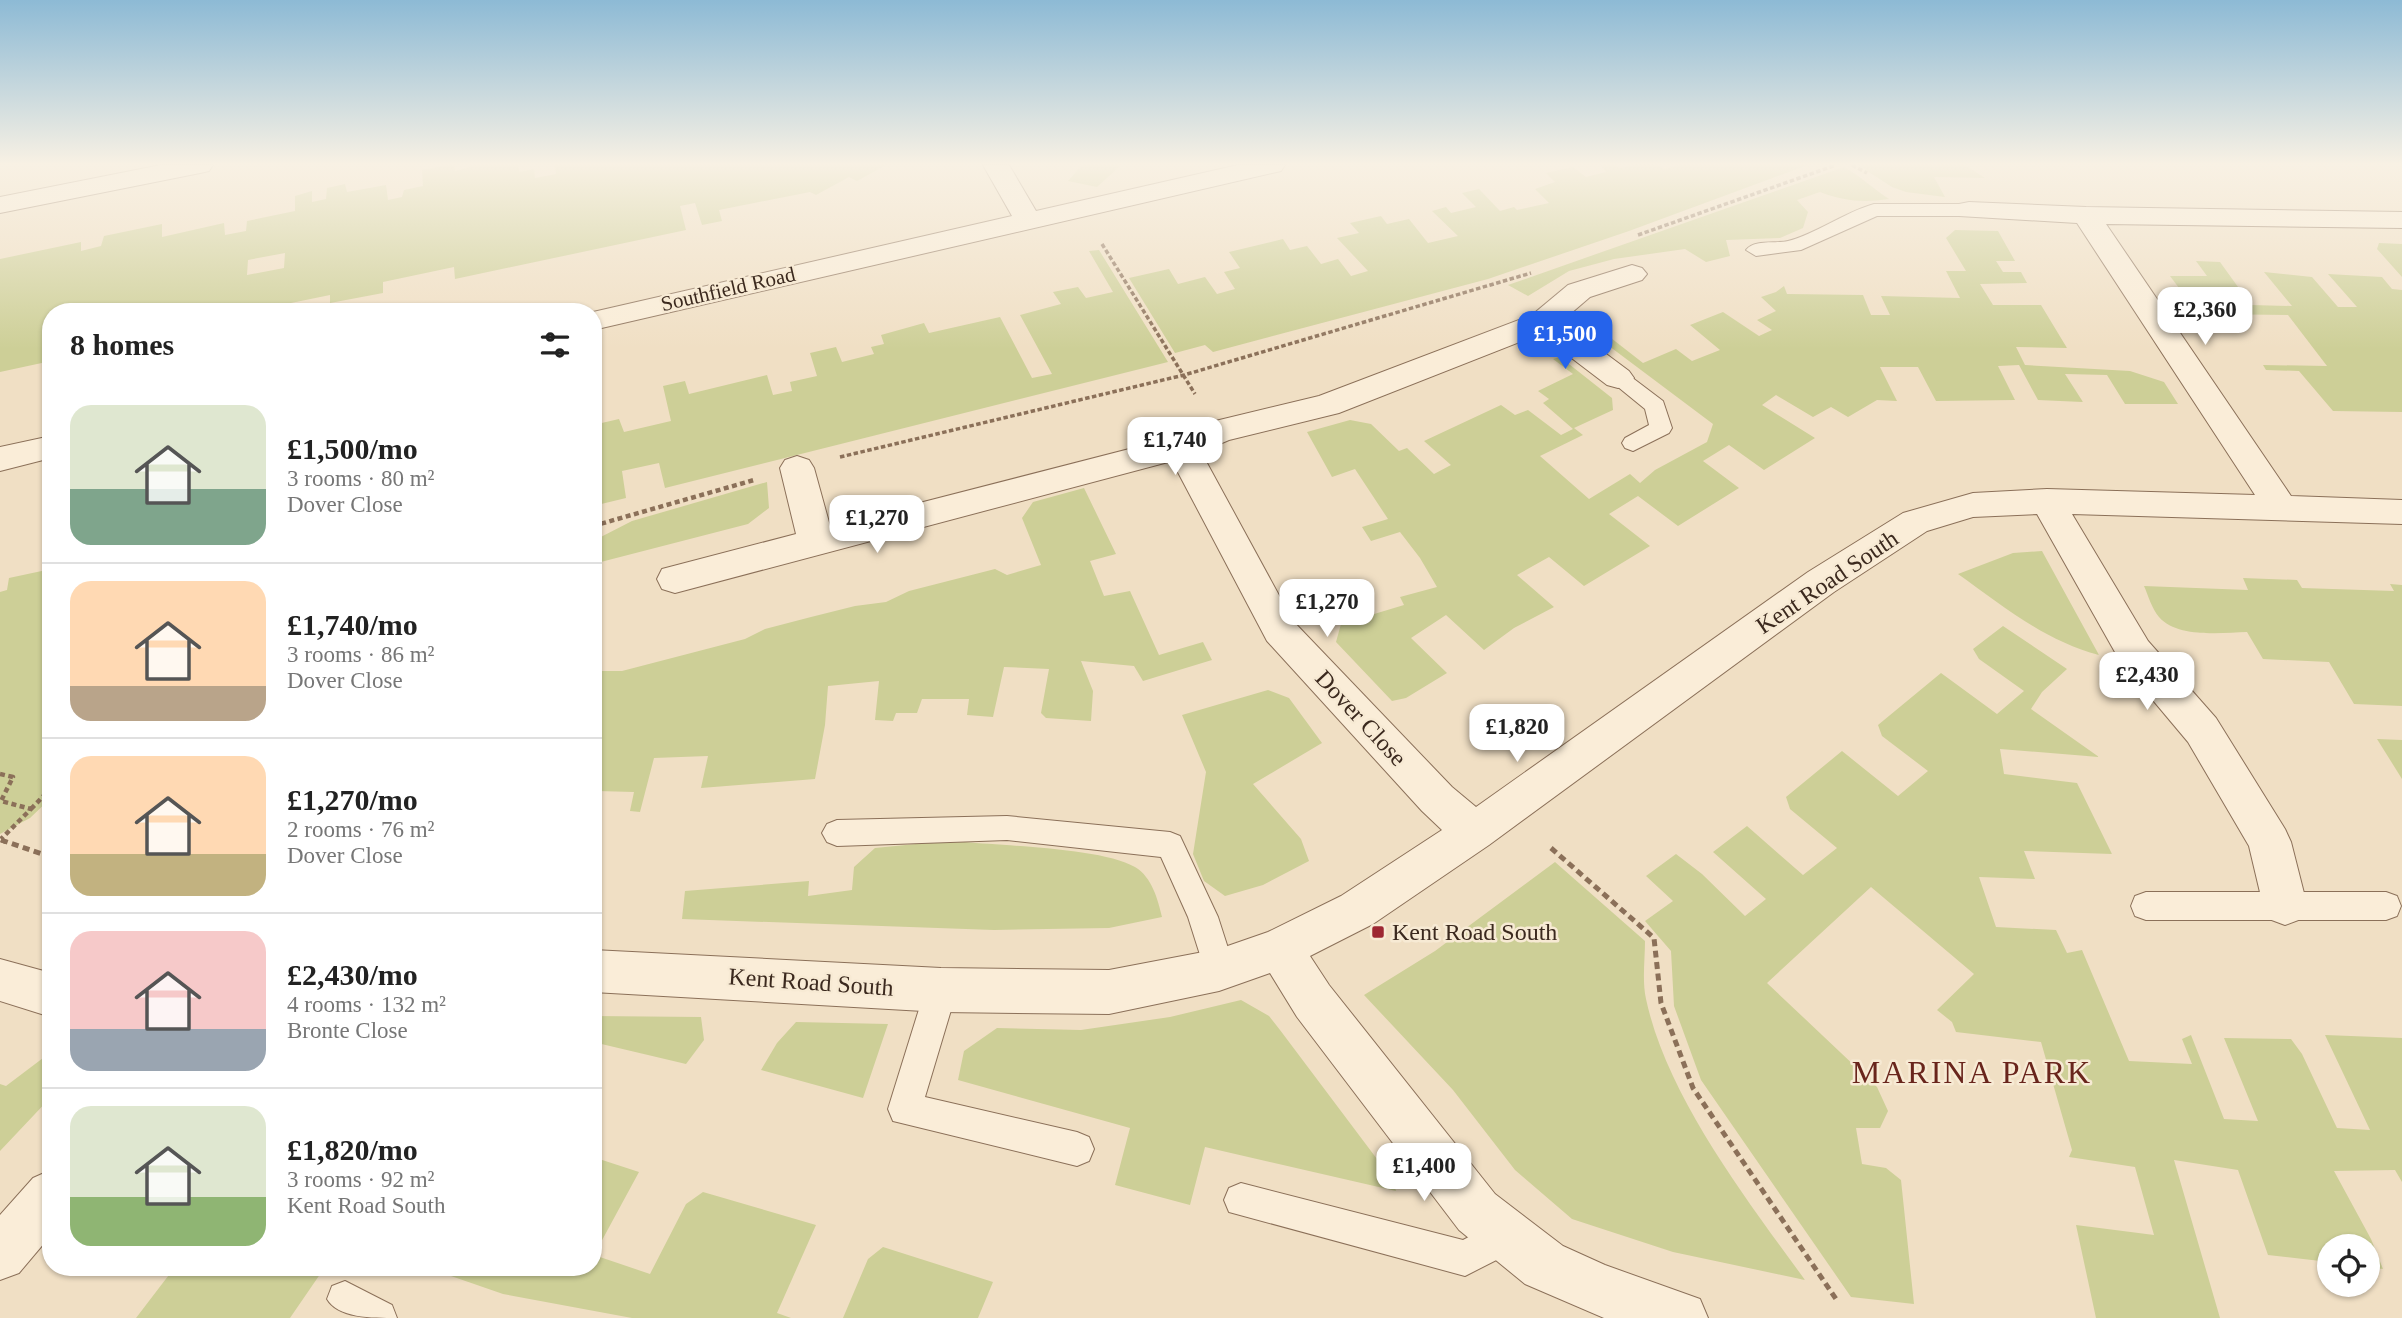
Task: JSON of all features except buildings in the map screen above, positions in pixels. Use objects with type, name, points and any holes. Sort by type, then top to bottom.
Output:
[{"type":"street","name":"Southfield Road","points":[[602,319],[1000,227]]},
{"type":"street","points":[[2094,227],[2281,508]]},
{"type":"street","points":[[675,579],[1182,447],[1219,431],[1328,405],[1544,323],[1579,291],[1632,274]]},
{"type":"street","points":[[1544,323],[1618,377]]},
{"type":"street","name":"Dover Close","points":[[1182,447],[1280,631],[1437,799],[1474,832]]},
{"type":"street","points":[[0,458],[42,449]]},
{"type":"street","points":[[797,468],[816,542]]},
{"type":"street","points":[[2048,502],[2134,651],[2202,730],[2270,842],[2285,905]]},
{"type":"street","name":"Kent Road South","points":[[602,971],[941,990],[1109,992],[1219,970],[1280,949],[1357,910],[1474,832],[1821,582],[1914,522],[1973,505],[2048,502],[2402,512]]},
{"type":"street","points":[[1280,949],[1313,1001],[1477,1212],[1544,1265],[1600,1290],[1681,1318]]},
{"type":"street","points":[[0,980],[42,992]]},
{"type":"street","points":[[0,1254],[42,1206]]},
{"type":"lane","points":[[1756,250],[1794,246],[1834,227]]},
{"type":"lane","points":[[1618,377],[1655,406],[1661,428],[1633,443]]},
{"type":"lane","points":[[836,833],[1007,828],[1171,845],[1203,917],[1219,970]]},
{"type":"lane","points":[[2146,906],[2386,906]]},
{"type":"lane","points":[[941,990],[905,1109],[1077,1149]]},
{"type":"lane","points":[[1241,1200],[1465,1258],[1507,1235]]},
{"type":"lane","points":[[345,1299],[379,1318]]},
{"type":"path","points":[[1092,227],[1201,404]]},
{"type":"path","points":[[1627,239],[1662,227]]},
{"type":"path","points":[[602,523],[718,488],[1184,375],[1496,285],[1535,271]]},
{"type":"path","points":[[0,774],[13,776],[1,801],[31,809]]},
{"type":"path","points":[[42,797],[1,840],[42,854]]},
{"type":"path","points":[[1551,848],[1654,938],[1661,1003],[1693,1088],[1838,1302]]},
{"type":"green space","points":[[150,227],[162,227],[162,237],[208,227],[224,227],[225,235],[246,231],[246,227],[685,227],[686,230],[455,279],[454,267],[383,282],[383,293],[330,303],[330,295],[291,303],[42,303],[42,363],[0,372],[0,259],[81,242],[81,251],[101,246],[104,236]],"holes":[[[285,253],[284,268],[247,275],[248,260]]]},
{"type":"green space","points":[[1353,227],[1415,227],[1428,243],[1458,236],[1448,227],[1641,227],[1488,279],[1213,352],[1205,345],[1175,353],[1129,278],[1169,269],[1178,284],[1205,277],[1217,294],[1235,289],[1224,272],[1240,268],[1229,252],[1283,239],[1290,250],[1307,246],[1321,264],[1338,259],[1351,276],[1368,271],[1337,238],[1359,233]]},
{"type":"green space","points":[[1675,227],[1803,227],[1780,238],[1726,240],[1730,256],[1706,262],[1685,249],[1614,259],[1569,271],[1528,296],[1508,285]]},
{"type":"green space","points":[[1955,230],[1998,231],[2015,261],[1996,261],[2003,272],[2021,272],[2027,283],[1980,284],[1993,305],[2041,305],[2067,348],[2016,347],[2025,365],[2130,371],[2164,382],[2178,404],[2125,404],[2107,375],[2065,374],[2083,402],[2038,400],[2019,365],[1998,366],[2015,400],[1936,401],[1918,367],[1880,367],[1897,401],[1877,400],[1848,417],[1831,407],[1813,417],[1776,395],[1762,405],[1815,438],[1764,470],[1729,445],[1703,461],[1739,488],[1678,526],[1638,496],[1609,514],[1650,546],[1584,586],[1549,557],[1517,575],[1554,607],[1514,628],[1484,650],[1446,615],[1411,638],[1447,673],[1406,698],[1392,701],[1336,642],[1341,624],[1404,605],[1400,597],[1437,587],[1400,532],[1371,541],[1362,527],[1388,519],[1355,469],[1332,477],[1307,432],[1350,420],[1371,424],[1399,451],[1407,448],[1434,474],[1451,465],[1424,441],[1501,405],[1515,415],[1528,410],[1561,435],[1573,429],[1543,403],[1549,399],[1538,391],[1573,374],[1553,359],[1560,357],[1612,398],[1613,410],[1574,428],[1583,435],[1540,456],[1589,499],[1630,474],[1640,483],[1655,470],[1707,442],[1713,424],[1597,337],[1602,331],[1643,363],[1676,349],[1692,361],[1720,350],[1690,325],[1723,312],[1759,336],[1772,330],[1757,320],[1776,311],[1761,297],[1784,286],[1787,294],[1863,295],[1871,315],[1890,315],[1881,296],[1960,298],[1946,271],[1966,271],[1946,238]]},
{"type":"green space","points":[[2379,243],[2402,244],[2402,277],[2377,249]]},
{"type":"green space","points":[[1099,250],[1168,362],[665,488],[659,463],[622,471],[626,498],[602,504],[602,423],[619,419],[624,432],[671,421],[663,386],[685,381],[689,394],[767,375],[773,395],[792,391],[790,382],[817,376],[810,353],[836,347],[842,362],[874,354],[871,347],[884,344],[881,335],[924,323],[929,333],[1000,317],[1032,378],[1052,374],[1020,315],[1061,304],[1053,292],[1078,287],[1086,298],[1113,292],[1089,251]]},
{"type":"green space","points":[[2196,261],[2220,262],[2251,305],[2292,306],[2264,272],[2312,277],[2338,307],[2357,307],[2328,274],[2382,277],[2392,289],[2402,290],[2402,412],[2333,411],[2299,371],[2266,370],[2263,365],[2327,366],[2288,315],[2207,314],[2194,308],[2170,276],[2207,276]]},
{"type":"green space","points":[[767,482],[769,508],[748,524],[602,562],[602,536],[632,521]]},
{"type":"green space","points":[[1084,488],[1116,554],[1090,561],[1104,596],[1130,591],[1159,655],[1203,642],[1212,660],[1143,681],[1134,666],[1081,661],[1093,691],[1091,721],[1046,718],[1041,713],[1049,669],[1004,667],[993,717],[967,715],[969,699],[922,699],[917,713],[896,713],[893,721],[875,720],[879,681],[828,686],[825,725],[815,779],[701,788],[708,756],[654,758],[640,812],[630,811],[634,792],[602,791],[602,671],[622,671],[745,639],[765,629],[855,606],[886,602],[909,591],[995,569],[1007,575],[1041,565],[1022,518],[1033,502]]},
{"type":"green space","points":[[2042,551],[2099,655],[2043,632],[1958,574],[2013,553]]},
{"type":"green space","points":[[42,571],[42,807],[30,818],[0,834],[0,592],[7,590],[9,578]]},
{"type":"green space","points":[[2243,578],[2297,580],[2302,588],[2394,591],[2390,584],[2402,585],[2402,706],[2354,704],[2329,662],[2263,659],[2247,632],[2200,633],[2167,624],[2152,606],[2144,586],[2248,590]]},
{"type":"green space","points":[[2003,626],[2067,669],[2042,692],[2031,709],[2099,757],[2000,749],[2004,774],[2077,783],[2112,854],[2024,851],[2035,879],[1979,877],[1996,927],[2056,930],[2067,953],[2082,950],[2129,1061],[2192,1064],[2182,1039],[2191,1035],[2224,1119],[2258,1121],[2224,1038],[2291,1039],[2302,1054],[2337,1128],[2370,1130],[2325,1035],[2402,1038],[2402,1182],[2395,1170],[2334,1171],[2368,1234],[2317,1234],[2317,1261],[2268,1255],[2238,1170],[2174,1160],[2220,1318],[2096,1318],[2076,1225],[2154,1235],[2135,1167],[2069,1157],[2072,1150],[2041,1042],[1956,1032],[1952,1022],[1937,1010],[1974,974],[1871,887],[1767,983],[1877,1087],[1888,1111],[1880,1128],[1856,1128],[1862,1164],[1886,1168],[1901,1180],[1914,1304],[1851,1297],[1701,1080],[1674,1006],[1671,951],[1645,921],[1673,901],[1646,876],[1676,854],[1702,874],[1745,916],[1766,899],[1713,852],[1747,826],[1803,875],[1837,848],[1790,809],[1786,797],[1842,751],[1898,796],[1928,771],[1882,736],[1878,725],[1941,673],[1997,714],[2024,691],[1979,659],[1973,649]]},
{"type":"green space","points":[[1268,690],[1289,698],[1322,743],[1253,784],[1301,839],[1309,861],[1263,885],[1225,896],[1204,881],[1193,854],[1206,772],[1182,715]]},
{"type":"green space","points":[[2377,739],[2402,740],[2402,779]]},
{"type":"green space","points":[[965,842],[1078,852],[1120,861],[1135,867],[1146,877],[1156,896],[1162,917],[1109,928],[994,930],[682,919],[685,891],[809,881],[808,896],[852,890],[854,867],[875,848]]},
{"type":"green space","points":[[1555,862],[1645,941],[1646,999],[1656,1036],[1672,1073],[1690,1110],[1735,1182],[1805,1280],[1673,1252],[1572,1219],[1515,1170],[1453,1090],[1364,995],[1435,951]]},
{"type":"green space","points":[[1241,1000],[1269,1016],[1392,1179],[1396,1191],[1205,1147],[1190,1205],[1115,1185],[1130,1128],[958,1080],[964,1051],[997,1028],[1081,1030],[1170,1017]]},
{"type":"green space","points":[[602,1016],[701,1017],[704,1040],[686,1064],[602,1044]]},
{"type":"green space","points":[[796,1022],[888,1024],[863,1098],[761,1070],[777,1043]]},
{"type":"green space","points":[[42,1059],[42,1107],[0,1151],[0,1084],[6,1086]]},
{"type":"green space","points":[[602,1160],[639,1172],[602,1240]]},
{"type":"green space","points":[[703,1192],[816,1225],[777,1313],[791,1318],[632,1318],[503,1294],[451,1276],[602,1276],[602,1258],[650,1274],[686,1204]]},
{"type":"green space","points":[[883,1247],[993,1282],[978,1318],[843,1318],[868,1259]]},
{"type":"green space","points":[[168,1276],[319,1276],[290,1318],[136,1318]]},
{"type":"place","name":"Kent Road South","points":[[1378,932]]},
{"type":"district","name":"MARINA PARK","points":[[1972,1072]]}]
